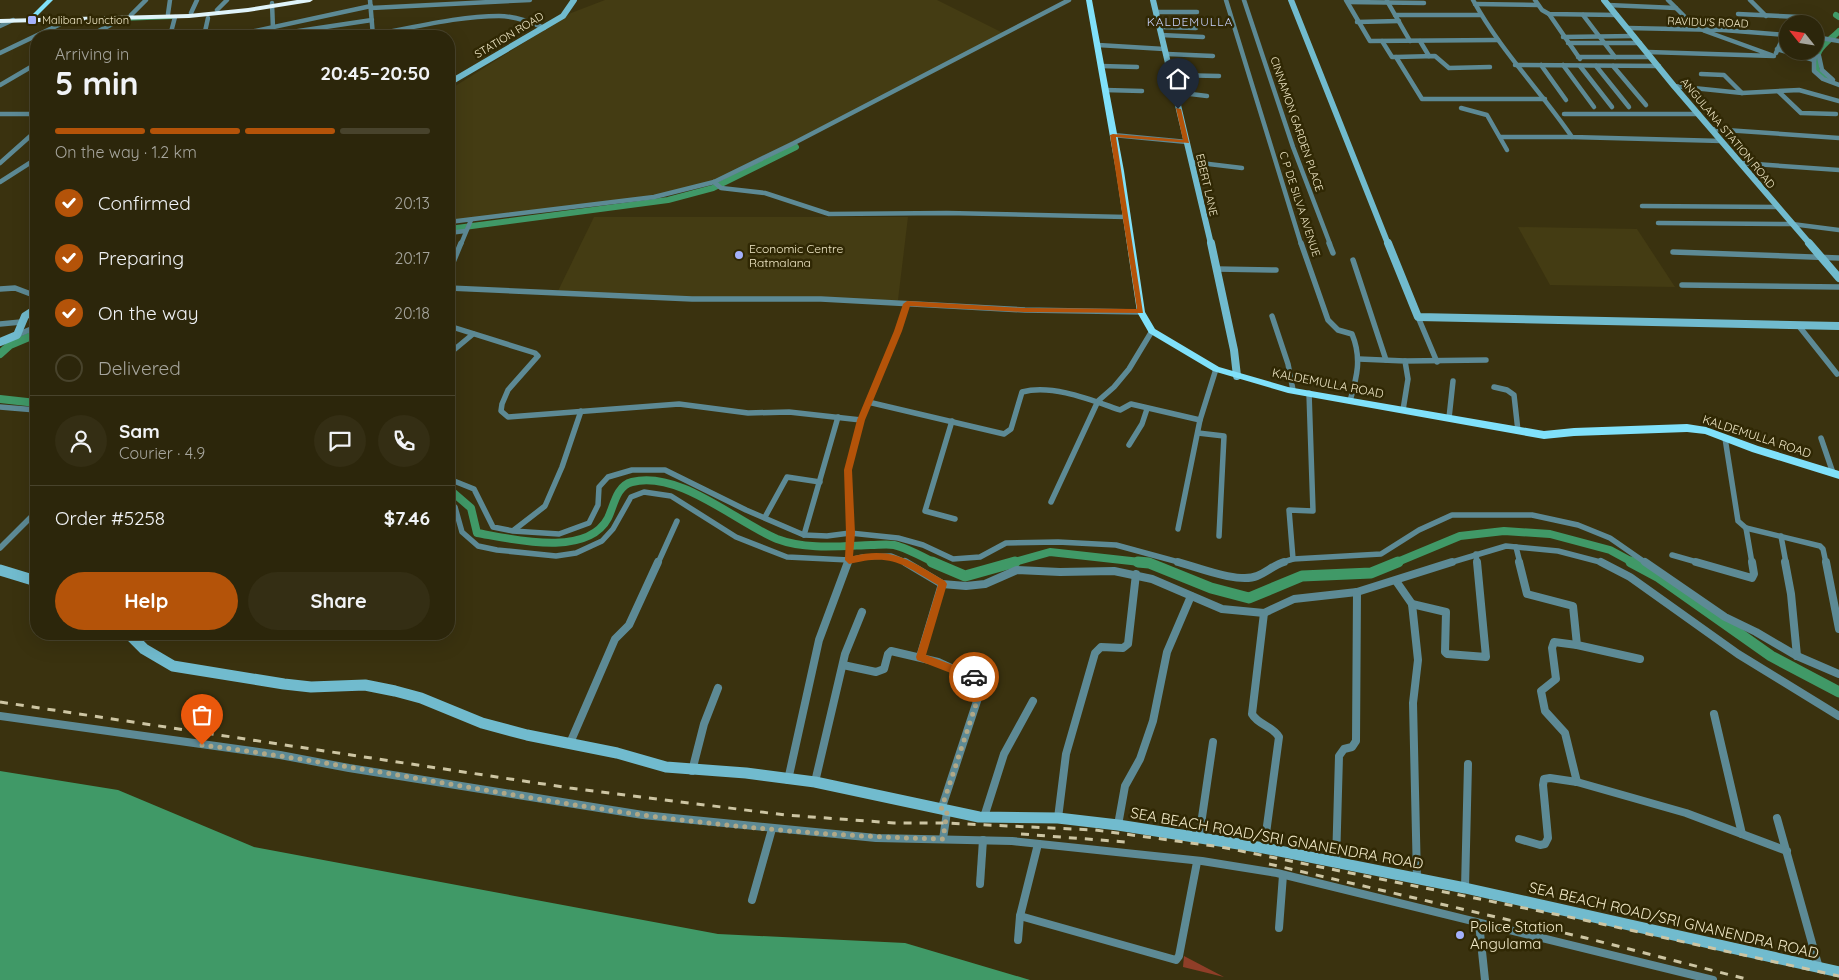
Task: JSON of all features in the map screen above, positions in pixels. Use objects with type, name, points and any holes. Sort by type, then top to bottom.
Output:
[{"type":"highway","points":[[0,21],[32,18],[131,15],[209,16],[291,0]]},
{"type":"highway","points":[[0,18],[122,19],[310,0]]},
{"type":"main road","points":[[32,18],[50,0]]},
{"type":"main road","name":"KALDEMULLA ROAD","points":[[1089,0],[1106,90],[1141,312],[1152,331],[1216,369],[1293,390],[1544,435],[1574,432],[1687,428],[1706,431],[1836,474]]},
{"type":"street","points":[[131,15],[146,0]]},
{"type":"street","points":[[170,0],[170,30]]},
{"type":"street","points":[[191,13],[196,0]]},
{"type":"street","points":[[217,10],[227,0]]},
{"type":"street","points":[[370,0],[373,30]]},
{"type":"street","points":[[259,30],[371,7],[530,0]]},
{"type":"street","name":"STATION ROAD","points":[[455,80],[563,16],[574,0]]},
{"type":"street","points":[[455,231],[468,226],[654,197],[717,185],[1069,0]]},
{"type":"street","name":"EBERT LANE","points":[[1153,0],[1217,269],[1234,350],[1237,376]]},
{"type":"street","name":"C P DE SILVA AVENUE","points":[[1226,0],[1292,217],[1328,320],[1338,330],[1352,334],[1358,347],[1359,359],[1350,401]]},
{"type":"street","name":"CINNAMON GARDEN PLACE","points":[[1244,0],[1293,147],[1333,253]]},
{"type":"street","points":[[1291,0],[1437,362]]},
{"type":"street","points":[[1535,0],[1542,10],[1549,14],[1617,15]]},
{"type":"street","points":[[1668,0],[1691,22],[1705,31],[1774,56]]},
{"type":"street","points":[[1750,0],[1766,16]]},
{"type":"street","points":[[1432,15],[1423,1],[1347,1],[1369,41],[1498,40]]},
{"type":"street","points":[[1387,1],[1410,41]]},
{"type":"street","points":[[1474,2],[1538,5]]},
{"type":"street","points":[[1474,2],[1515,65],[1545,99],[1572,137]]},
{"type":"street","points":[[1606,2],[1676,8]]},
{"type":"street","name":"ANGULANA STATION ROAD","points":[[1606,2],[1674,86],[1838,275]]},
{"type":"street","points":[[272,5],[273,30]]},
{"type":"street","points":[[1156,12],[1197,12]]},
{"type":"street","points":[[1549,14],[1612,107]]},
{"type":"street","points":[[1738,14],[1779,16]]},
{"type":"street","points":[[1395,15],[1481,15]]},
{"type":"street","points":[[1583,15],[1615,57]]},
{"type":"street","points":[[206,30],[209,16]]},
{"type":"street","points":[[406,30],[466,19],[501,16],[530,22],[544,28]]},
{"type":"street","points":[[49,30],[71,19]]},
{"type":"street","points":[[101,30],[122,19]]},
{"type":"street","points":[[0,26],[13,20]]},
{"type":"street","points":[[310,30],[372,20]]},
{"type":"street","points":[[1357,22],[1399,21]]},
{"type":"street","points":[[1160,27],[1196,28]]},
{"type":"street","name":"RAVIDU'S ROAD","points":[[1627,28],[1779,35]]},
{"type":"street","points":[[1161,35],[1203,37]]},
{"type":"street","points":[[1563,37],[1634,36]]},
{"type":"street","points":[[1824,38],[1837,41]]},
{"type":"street","points":[[0,54],[30,39]]},
{"type":"street","points":[[1382,41],[1392,57],[1396,58],[1430,56],[1438,58],[1449,68],[1490,67]]},
{"type":"street","points":[[1420,41],[1430,56]]},
{"type":"street","points":[[1568,43],[1640,43]]},
{"type":"street","points":[[1098,45],[1214,56]]},
{"type":"street","points":[[1774,56],[1778,49]]},
{"type":"street","points":[[1578,57],[1649,55],[1774,56]]},
{"type":"street","points":[[1396,58],[1419,97],[1425,100],[1545,99]]},
{"type":"street","points":[[1814,60],[1814,71],[1823,79],[1839,83]]},
{"type":"street","points":[[1818,60],[1821,70],[1832,80],[1839,83]]},
{"type":"street","points":[[1515,65],[1659,66]]},
{"type":"street","points":[[1541,65],[1566,100]]},
{"type":"street","points":[[1562,65],[1594,107]]},
{"type":"street","points":[[1101,66],[1137,67]]},
{"type":"street","points":[[1596,66],[1628,107]]},
{"type":"street","points":[[1613,66],[1646,106]]},
{"type":"street","points":[[0,84],[30,67]]},
{"type":"street","points":[[1701,74],[1724,75],[1742,93]]},
{"type":"street","points":[[1171,75],[1219,76]]},
{"type":"street","points":[[1674,86],[1742,93],[1799,90],[1839,102]]},
{"type":"street","points":[[1106,90],[1142,91]]},
{"type":"street","points":[[1174,92],[1207,96]]},
{"type":"street","points":[[1779,92],[1801,113],[1836,114]]},
{"type":"street","points":[[1461,108],[1487,115],[1507,150]]},
{"type":"street","points":[[0,114],[30,114]]},
{"type":"street","points":[[1564,114],[1699,114]]},
{"type":"street","points":[[1711,129],[1839,138]]},
{"type":"street","points":[[1113,135],[1187,142]]},
{"type":"street","points":[[0,163],[30,136]]},
{"type":"street","points":[[1500,137],[1722,140]]},
{"type":"street","points":[[1192,162],[1242,168]]},
{"type":"street","points":[[1741,163],[1839,170]]},
{"type":"street","points":[[0,182],[28,164]]},
{"type":"street","points":[[717,185],[765,193],[832,214],[947,212],[1126,217]]},
{"type":"street","points":[[1642,206],[1778,207]]},
{"type":"street","points":[[455,223],[468,226]]},
{"type":"street","points":[[1658,223],[1792,224],[1839,230]]},
{"type":"street","points":[[455,259],[468,226]]},
{"type":"street","points":[[1673,252],[1839,258]]},
{"type":"street","points":[[1353,260],[1386,360]]},
{"type":"street","points":[[1217,269],[1276,270]]},
{"type":"street","points":[[1682,285],[1839,286]]},
{"type":"street","points":[[0,289],[15,288],[30,294]]},
{"type":"street","points":[[455,288],[692,299],[821,299],[1024,310],[1141,312]]},
{"type":"street","points":[[788,780],[819,640],[849,559],[848,470],[861,420],[898,331],[907,304]]},
{"type":"street","points":[[17,335],[21,322],[30,312]]},
{"type":"street","points":[[1272,316],[1288,364],[1293,390]]},
{"type":"street","points":[[1418,317],[1839,326]]},
{"type":"street","points":[[0,324],[21,322]]},
{"type":"street","points":[[1798,325],[1837,374]]},
{"type":"street","points":[[455,328],[535,353],[538,356],[506,393],[500,404],[500,411],[508,417],[679,404],[748,413],[789,412],[861,420]]},
{"type":"street","points":[[0,342],[30,330]]},
{"type":"street","points":[[1051,502],[1098,401],[1111,392],[1146,343],[1152,331]]},
{"type":"street","points":[[455,349],[473,334]]},
{"type":"street","points":[[1359,359],[1437,362],[1486,360]]},
{"type":"street","points":[[1403,410],[1408,384],[1408,372],[1405,361]]},
{"type":"street","points":[[1178,529],[1200,420],[1216,369]]},
{"type":"street","points":[[1448,418],[1453,381]]},
{"type":"street","points":[[1494,387],[1507,390],[1514,395],[1518,431]]},
{"type":"street","points":[[868,402],[1004,434],[1008,433],[1022,392],[1028,390],[1046,391],[1098,401],[1120,410],[1131,404],[1200,420]]},
{"type":"street","points":[[1293,559],[1289,510],[1312,511],[1308,393]]},
{"type":"street","points":[[0,407],[30,410]]},
{"type":"street","points":[[1129,445],[1142,424],[1147,409]]},
{"type":"street","points":[[513,531],[545,506],[562,467],[581,411]]},
{"type":"street","points":[[804,535],[838,417]]},
{"type":"street","points":[[952,421],[925,511],[955,519]]},
{"type":"street","points":[[1198,433],[1224,436],[1218,536]]},
{"type":"street","points":[[1725,438],[1736,519],[1746,528],[1817,545],[1823,549],[1839,629]]},
{"type":"street","points":[[1820,438],[1836,474]]},
{"type":"street","points":[[455,482],[474,490],[493,527],[513,531],[559,534],[588,523],[598,505],[599,486],[608,478],[632,470],[665,470],[804,535],[898,538],[923,545],[953,559],[980,557],[1006,544],[1058,542],[1116,545],[1237,578],[1256,577],[1274,565],[1293,559],[1381,554],[1419,530],[1452,515],[1532,515],[1578,524],[1610,538],[1725,618],[1756,632],[1797,656],[1839,674]]},
{"type":"street","points":[[765,517],[787,477],[820,482]]},
{"type":"street","points":[[455,508],[459,524],[466,536],[478,546],[497,550],[556,556],[576,553],[602,541],[614,529],[631,497],[644,492],[671,496],[736,536],[787,557],[849,559],[891,556],[906,562],[942,584],[966,586],[985,584],[1017,570],[1060,572],[1114,571],[1136,574],[1222,609],[1264,613],[1294,599],[1357,592],[1506,546],[1558,551],[1602,562],[1654,592],[1738,654],[1839,716]]},
{"type":"street","points":[[0,548],[30,518]]},
{"type":"street","points":[[570,743],[614,639],[630,625],[678,521]]},
{"type":"street","points":[[1672,556],[1752,578],[1754,574],[1746,528]]},
{"type":"street","points":[[1781,536],[1791,594],[1797,656]]},
{"type":"street","points":[[1516,547],[1527,594],[1573,606],[1577,645]]},
{"type":"street","points":[[1412,604],[1446,612],[1445,652],[1447,654],[1486,657],[1476,554]]},
{"type":"street","points":[[0,570],[30,579]]},
{"type":"street","points":[[1058,818],[1066,754],[1095,653],[1101,647],[1123,648],[1128,644],[1136,574]]},
{"type":"street","points":[[1396,581],[1412,604],[1418,660],[1413,703],[1417,879]]},
{"type":"street","points":[[920,657],[942,584]]},
{"type":"street","points":[[1336,863],[1339,756],[1344,749],[1352,747],[1356,741],[1357,592]]},
{"type":"street","points":[[1118,825],[1125,786],[1140,759],[1153,721],[1167,652],[1191,596]]},
{"type":"street","points":[[815,782],[842,665],[862,612]]},
{"type":"street","points":[[1264,613],[1252,714],[1256,722],[1275,730],[1279,737],[1264,848]]},
{"type":"street","name":"SEA BEACH ROAD/SRI GNANENDRA ROAD","points":[[135,640],[144,649],[173,666],[253,680],[311,687],[373,686],[420,698],[482,723],[666,767],[692,771],[746,773],[788,780],[815,782],[944,811],[984,817],[1058,818],[1118,825],[1264,848],[1465,888],[1839,972]]},
{"type":"street","points":[[1577,782],[1566,733],[1546,711],[1541,691],[1556,679],[1552,648],[1554,642],[1557,641],[1640,659]]},
{"type":"street","points":[[842,665],[876,672],[884,669],[888,654],[891,651],[920,657],[981,682],[982,686],[944,811],[943,839]]},
{"type":"street","points":[[692,771],[704,724],[718,688]]},
{"type":"street","points":[[984,817],[1001,761],[1013,734],[1029,713],[1033,702]]},
{"type":"street","points":[[1714,714],[1742,834]]},
{"type":"street","points":[[0,716],[280,755],[348,768],[642,815],[876,838],[983,840],[1038,844],[1196,862],[1202,861],[1284,875],[1713,980]]},
{"type":"street","points":[[1199,838],[1213,742]]},
{"type":"street","points":[[1465,888],[1468,764]]},
{"type":"street","points":[[1519,839],[1540,845],[1546,844],[1548,838],[1543,785],[1544,779],[1550,778],[1577,782],[1686,813],[1787,851]]},
{"type":"street","points":[[1777,818],[1819,968]]},
{"type":"street","points":[[752,900],[772,829]]},
{"type":"street","points":[[980,884],[983,840]]},
{"type":"street","points":[[1018,940],[1020,916],[1038,844]]},
{"type":"street","points":[[1020,916],[1176,960],[1179,956],[1196,862]]},
{"type":"street","points":[[1279,928],[1284,875]]},
{"type":"street","points":[[1479,923],[1485,980]]},
{"type":"shaded area","points":[[605,0],[937,0],[1005,34],[730,175],[662,197],[455,223],[455,86],[571,13]]},
{"type":"shaded area","name":"Economic Centre Ratmalana","points":[[594,217],[908,217],[898,300],[711,299],[557,293]]},
{"type":"shaded area","points":[[1518,227],[1637,229],[1675,287],[1550,285]]},
{"type":"shaded area","points":[[0,771],[118,790],[254,847],[718,934],[905,943],[1030,980],[0,980]]},
{"type":"shaded area","points":[[1184,956],[1224,977],[1183,967]]},
{"type":"waterway","points":[[122,20],[172,18]]},
{"type":"waterway","points":[[92,21],[117,20]]},
{"type":"waterway","points":[[1829,80],[1817,71],[1817,57],[1825,44],[1839,31]]},
{"type":"waterway","points":[[455,228],[668,200],[713,188],[796,147]]},
{"type":"waterway","points":[[0,354],[10,345],[30,337]]},
{"type":"waterway","points":[[0,399],[30,402]]},
{"type":"waterway","points":[[455,494],[471,508],[477,533],[528,541],[567,542],[584,538],[598,530],[608,518],[619,492],[627,484],[650,480],[669,483],[688,490],[777,539],[812,546],[894,545],[910,550],[935,563]]},
{"type":"waterway","points":[[1395,563],[1460,536],[1504,531],[1550,534],[1610,550],[1634,563]]},
{"type":"waterway","points":[[1011,563],[1050,552],[1149,563]]},
{"type":"waterway","points":[[932,562],[965,576],[1015,562]]},
{"type":"waterway","points":[[1138,562],[1149,563]]},
{"type":"waterway","points":[[1149,563],[1211,588],[1249,598],[1302,576],[1371,573],[1398,562]]},
{"type":"waterway","points":[[1631,562],[1659,577],[1771,656],[1839,692]]},
{"type":"railway","points":[[0,702],[570,788],[785,815],[894,823],[945,823],[1095,830],[1221,847],[1584,920],[1839,976]]},
{"type":"railway","points":[[1021,834],[1126,842]]},
{"type":"railway","points":[[1269,864],[1586,938],[1750,980]]},
{"type":"way so far","points":[[202,745],[280,755],[348,768],[642,815],[718,824],[876,838],[943,839],[947,812],[941,810],[982,686],[981,682],[974,677]]},
{"type":"place","name":"Maliban Junction","points":[[32,20]]},
{"type":"place","name":"Economic Centre Ratmalana","points":[[739,255]]},
{"type":"place","name":"Police Station Angulama","points":[[1460,935]]},
{"type":"district","name":"KALDEMULLA","points":[[1190,21]]},
{"type":"route","points":[[974,677],[920,657],[942,584],[906,562],[891,556],[881,555],[849,560],[848,470],[861,420],[898,331],[907,304],[1024,310],[1141,312],[1113,135],[1187,142],[1178,109]]}]
